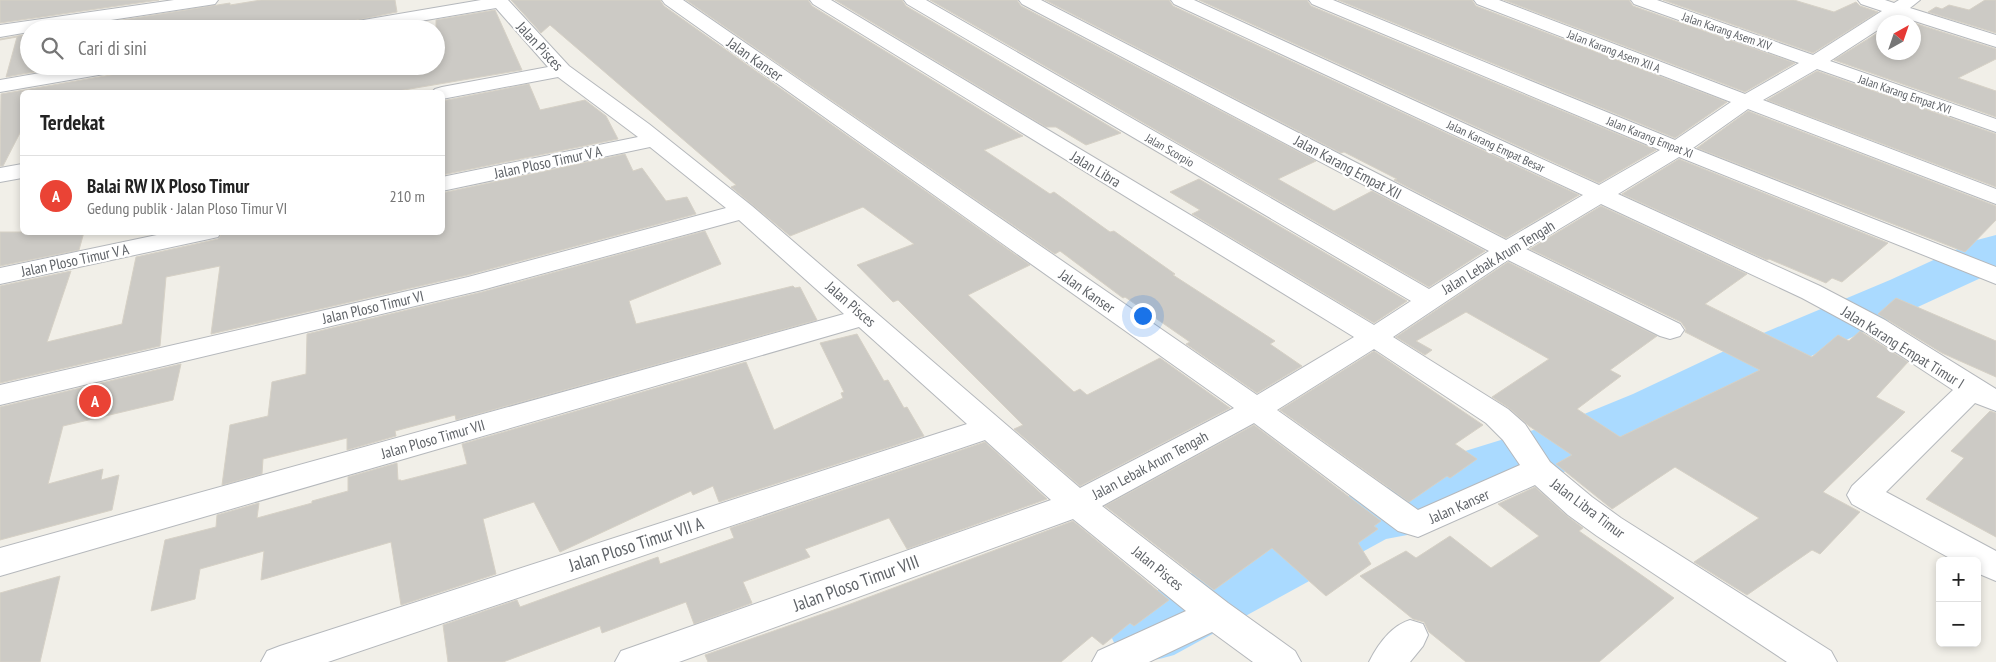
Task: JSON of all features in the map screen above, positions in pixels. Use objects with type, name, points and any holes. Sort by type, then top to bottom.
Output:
[{"type":"street","points":[[74,20],[209,0]]},
{"type":"street","name":"Jalan Kanser","points":[[672,0],[1256,409],[1410,522],[1418,524],[1531,458]]},
{"type":"street","name":"Jalan Libra","points":[[818,0],[1374,337]]},
{"type":"street","name":"Jalan Scorpio","points":[[913,0],[1428,300]]},
{"type":"street","points":[[1035,4],[1068,0]]},
{"type":"street","name":"Jalan Karang Empat Besar","points":[[1180,0],[1811,292]]},
{"type":"street","name":"Jalan Karang Empat XI","points":[[1318,0],[1677,149],[1990,273]]},
{"type":"street","name":"Jalan Karang Asem XII A","points":[[1483,0],[1996,197]]},
{"type":"street","name":"Jalan Karang Asem XIV","points":[[1640,0],[1815,62]]},
{"type":"street","points":[[1867,0],[1903,4],[1996,41]]},
{"type":"street","points":[[391,20],[499,1]]},
{"type":"street","name":"Jalan Pisces","points":[[499,1],[562,70],[744,212],[866,316],[1078,504],[1203,604],[1282,662]]},
{"type":"street","name":"Jalan Karang Empat XII","points":[[1035,4],[1507,250],[1670,330]]},
{"type":"street","name":"Jalan Lebak Arum Tengah","points":[[1078,504],[1256,409],[1374,337],[1507,250],[1677,149],[1746,102],[1815,62],[1903,4]]},
{"type":"street","points":[[0,31],[20,28]]},
{"type":"street","name":"Jalan Karang Empat XVI","points":[[1815,62],[1996,126]]},
{"type":"street","points":[[445,92],[562,70]]},
{"type":"street","points":[[0,86],[64,75]]},
{"type":"street","name":"Jalan Ploso Timur V A","points":[[445,183],[654,140]]},
{"type":"street","points":[[0,175],[20,171]]},
{"type":"street","name":"Jalan Ploso Timur VI","points":[[0,395],[473,284],[744,212]]},
{"type":"street","name":"Jalan Ploso Timur V A","points":[[0,276],[196,235]]},
{"type":"street","name":"Jalan Karang Empat Timur I","points":[[1811,292],[1875,326],[1984,395]]},
{"type":"street","name":"Jalan Ploso Timur VII","points":[[0,562],[866,316]]},
{"type":"street","name":"Jalan Libra Timur","points":[[1374,337],[1497,416],[1506,424],[1531,458],[1580,506],[1609,527],[1818,662]]},
{"type":"street","points":[[1984,395],[1863,495],[1996,568]]},
{"type":"street","name":"Jalan Ploso Timur VII A","points":[[280,662],[946,440],[992,427]]},
{"type":"street","name":"Jalan Ploso Timur VIII","points":[[634,662],[1078,504]]},
{"type":"street","points":[[1110,662],[1203,604]]},
{"type":"building","points":[[0,0],[159,0],[20,20],[0,23]]},
{"type":"building","points":[[261,0],[395,0],[397,12],[357,20],[123,20],[230,3],[230,5]]},
{"type":"building","points":[[511,0],[660,0],[664,6],[1030,265],[968,295],[1074,392],[1080,389],[1087,395],[1160,358],[1230,408],[1080,486],[1014,429],[1023,425],[898,300],[893,302],[857,265],[914,244],[863,207],[790,236],[731,187],[736,185],[550,25],[541,33]]},
{"type":"building","points":[[686,0],[808,0],[812,6],[1023,136],[984,150],[1050,194],[1054,192],[1110,232],[1114,231],[1175,274],[1173,275],[1275,341],[1270,344],[1302,366],[1257,393],[1186,344],[1190,342],[1125,297],[1123,298],[1060,251],[1055,254]]},
{"type":"building","points":[[835,0],[902,0],[906,6],[1121,133],[1086,145],[1056,127],[1046,127]]},
{"type":"building","points":[[930,0],[1017,0],[1021,6],[1316,161],[1278,179],[1334,211],[1372,191],[1485,251],[1429,287]]},
{"type":"building","points":[[1045,0],[1169,0],[1173,6],[1579,195],[1506,238],[1394,180],[1397,179],[1344,152],[1341,153]]},
{"type":"building","points":[[1199,0],[1307,0],[1311,6],[1656,150],[1599,183]]},
{"type":"building","points":[[1338,0],[1472,0],[1476,6],[1727,102],[1675,138]]},
{"type":"building","points":[[1504,0],[1629,0],[1633,6],[1795,63],[1745,92]]},
{"type":"building","points":[[1663,0],[1794,0],[1834,12],[1856,2],[1860,6],[1878,12],[1813,53]]},
{"type":"building","points":[[1985,0],[1996,0],[1996,33],[1928,12],[1936,7],[1942,9],[1949,5],[1969,10]]},
{"type":"building","points":[[495,10],[522,70],[404,90],[24,90],[110,75],[445,75],[445,20],[436,20]]},
{"type":"building","points":[[1921,25],[1996,49],[1996,59],[1958,78],[1996,91],[1996,117],[1834,60],[1876,34],[1876,60],[1921,60]]},
{"type":"building","points":[[20,36],[20,75],[6,77],[17,37],[0,39]]},
{"type":"building","points":[[1817,71],[1996,134],[1996,187],[1767,100]]},
{"type":"building","points":[[529,84],[540,110],[585,100],[606,116],[618,139],[445,174],[445,100]]},
{"type":"building","points":[[20,91],[20,133],[3,166],[0,166],[1,94]]},
{"type":"building","points":[[1748,111],[1996,206],[1996,220],[1965,252],[1697,148]]},
{"type":"building","points":[[625,154],[633,171],[642,168],[666,201],[687,197],[696,214],[468,275],[211,334],[220,266],[166,277],[160,346],[0,383],[0,286],[71,271],[47,342],[122,324],[136,257],[218,239],[221,235],[445,235],[445,192]]},
{"type":"building","points":[[1679,159],[1888,243],[1842,282],[1832,278],[1826,283],[1769,259],[1767,260],[1622,194]]},
{"type":"building","points":[[1199,179],[1407,301],[1374,323],[1192,214],[1200,210],[1170,192]]},
{"type":"building","points":[[1601,206],[1747,274],[1705,304],[1812,357],[1838,335],[1849,341],[1860,331],[1908,362],[1876,397],[1905,412],[1823,492],[1860,512],[1820,554],[1812,550],[1747,595],[1694,562],[1759,518],[1675,467],[1612,509],[1556,464],[1572,455],[1529,426],[1509,408],[1492,397],[1549,359],[1466,312],[1416,341],[1432,350],[1425,355],[1396,337],[1508,262],[1657,336],[1610,370],[1621,376],[1577,409],[1620,437],[1760,370],[1685,332],[1686,329],[1681,322],[1530,249]]},
{"type":"building","points":[[705,231],[721,264],[629,301],[636,324],[793,286],[795,288],[800,287],[817,320],[456,420],[455,415],[395,431],[396,436],[347,450],[347,438],[263,459],[262,474],[222,485],[230,425],[268,416],[272,382],[306,374],[307,334],[482,292]]},
{"type":"building","points":[[0,232],[20,232],[20,235],[83,235],[79,250],[0,266]]},
{"type":"building","points":[[1896,298],[1996,341],[1996,377],[1942,353],[1878,314]]},
{"type":"building","points":[[857,334],[884,381],[888,380],[904,408],[907,407],[924,436],[719,502],[713,486],[693,495],[691,491],[560,552],[534,502],[483,519],[496,574],[401,605],[391,542],[261,580],[264,551],[200,569],[195,599],[151,611],[165,540],[216,527],[217,515],[259,503],[257,518],[312,503],[312,501],[348,491],[348,477],[397,463],[398,480],[401,481],[467,464],[462,444],[746,362],[774,430],[843,398],[841,393],[844,392],[820,343]]},
{"type":"building","points":[[1374,351],[1483,425],[1455,444],[1477,459],[1450,478],[1447,476],[1409,502],[1280,410]]},
{"type":"building","points":[[181,364],[173,400],[63,426],[48,484],[103,469],[101,480],[119,475],[112,510],[0,540],[0,407]]},
{"type":"building","points":[[1990,411],[1996,413],[1996,537],[1926,499],[1964,458],[1951,451]]},
{"type":"building","points":[[1254,425],[1381,521],[1374,526],[1378,529],[1358,543],[1371,564],[1326,596],[1272,548],[1214,590],[1105,506]]},
{"type":"building","points":[[985,442],[1047,499],[907,549],[889,518],[805,549],[810,557],[743,582],[752,603],[694,624],[686,602],[602,633],[600,626],[503,662],[448,662],[443,625],[517,600],[520,607],[658,557],[660,564],[734,538],[730,528]]},
{"type":"building","points":[[1535,487],[1583,528],[1579,531],[1674,598],[1599,662],[1466,662],[1429,632],[1424,622],[1413,619],[1360,576],[1406,551],[1416,558],[1450,536],[1491,568],[1539,536],[1498,504]]},
{"type":"building","points":[[1073,521],[1169,600],[1134,626],[1130,623],[1103,645],[1092,636],[1061,662],[708,662],[705,655],[845,606]]},
{"type":"building","points":[[60,576],[40,662],[0,662],[0,593]]},
{"type":"waterway","points":[[1147,632],[1370,516],[1423,506],[1485,469],[1537,452],[1557,451],[1655,409],[1775,350],[1909,292],[1996,251]]},
{"type":"place","name":"Balai RW IX Ploso Timur","points":[[95,401]]}]
